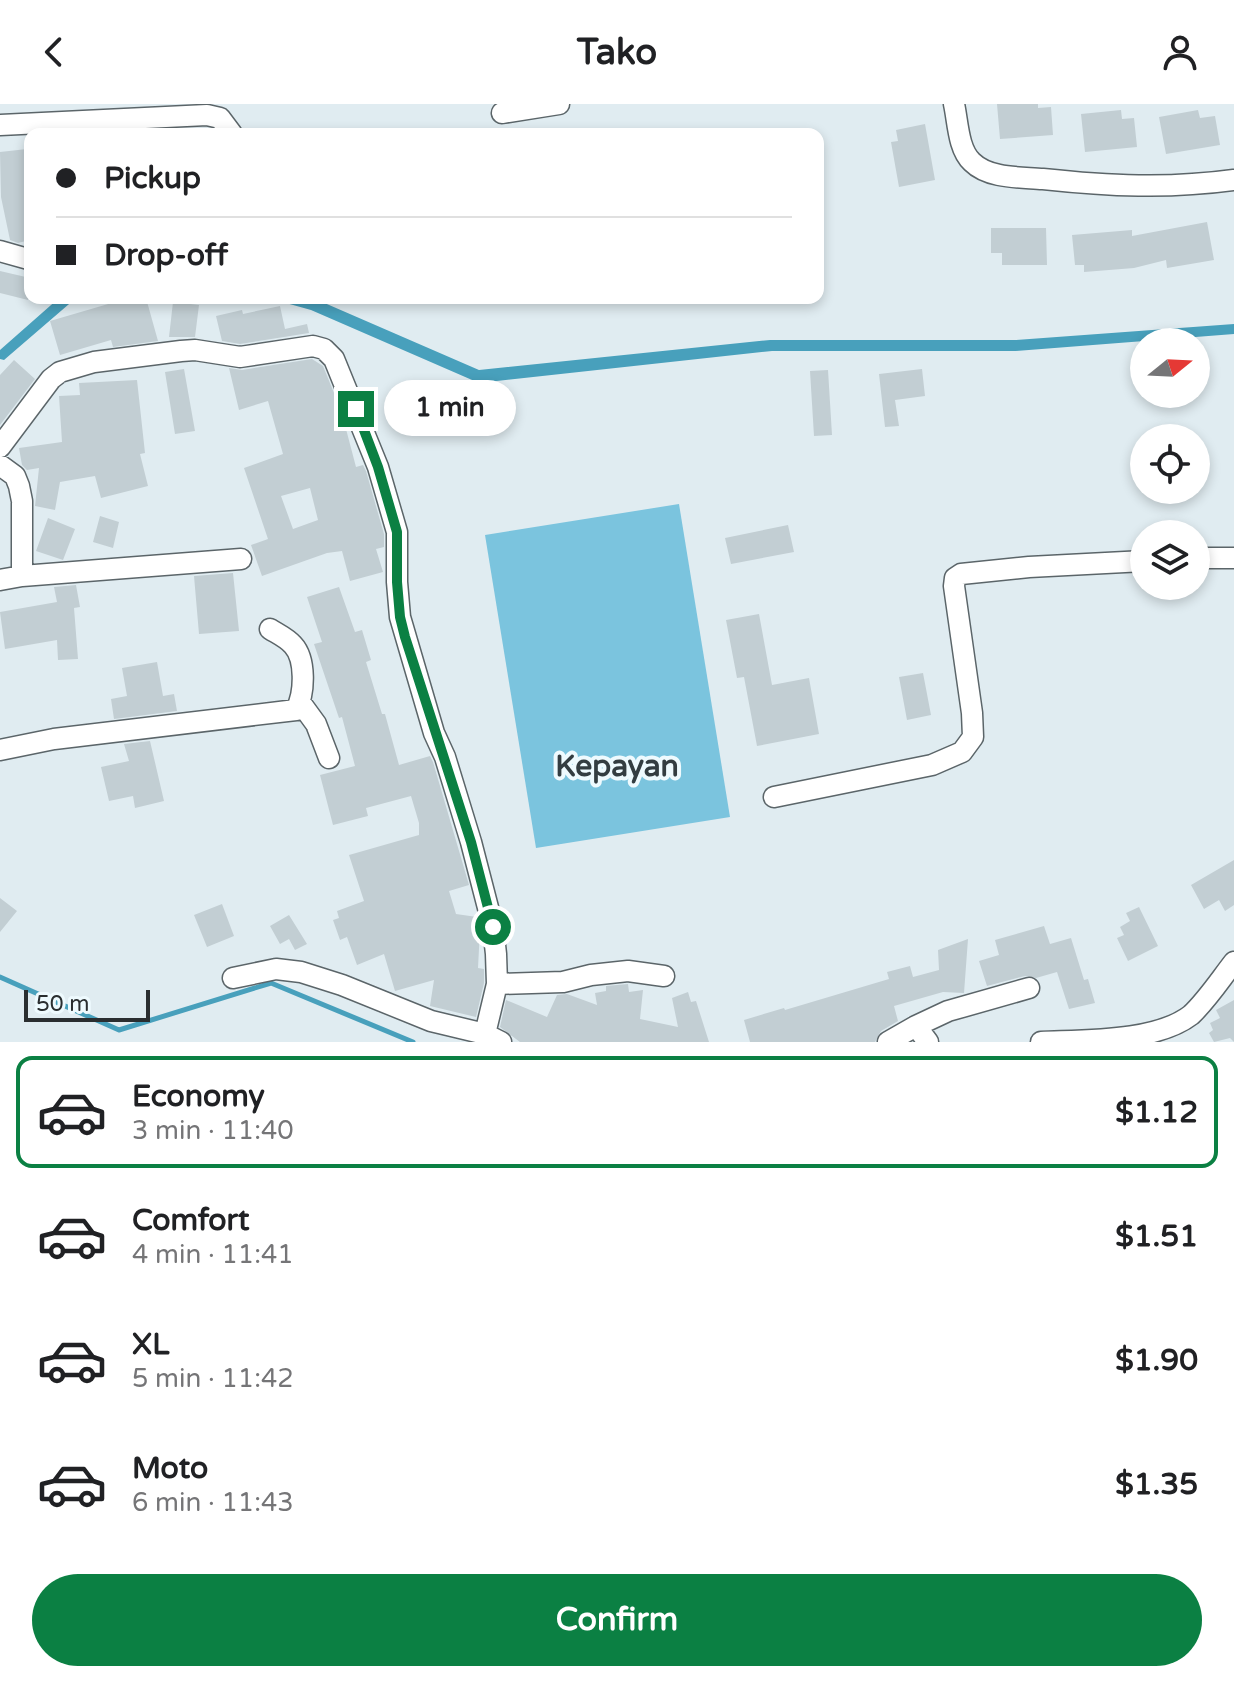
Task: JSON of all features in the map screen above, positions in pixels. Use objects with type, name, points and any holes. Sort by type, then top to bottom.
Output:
[{"type":"street","points":[[502,113],[559,104]]},
{"type":"street","points":[[954,104],[966,155],[983,170],[1129,187],[1234,180]]},
{"type":"street","points":[[68,128],[207,115],[220,118],[228,128]]},
{"type":"street","points":[[0,125],[43,128]]},
{"type":"street","points":[[0,251],[24,258]]},
{"type":"street","points":[[0,447],[51,379],[71,367],[181,351],[195,350],[240,357],[313,346],[324,349],[334,359],[378,467],[397,532],[400,617],[434,733],[445,757],[471,842],[493,927],[497,984],[493,1038],[431,1021],[342,985],[290,969],[233,978]]},
{"type":"street","points":[[0,465],[15,476],[19,486],[22,576]]},
{"type":"street","points":[[1210,558],[1234,558]]},
{"type":"street","points":[[0,580],[241,559]]},
{"type":"street","points":[[774,797],[932,765],[952,758],[969,745],[973,737],[972,713],[954,586],[955,578],[961,574],[1130,562]]},
{"type":"street","points":[[0,750],[67,738],[296,710],[300,702],[301,663],[298,652],[291,642],[270,629]]},
{"type":"street","points":[[300,702],[316,724],[329,758]]},
{"type":"street","points":[[1041,1042],[1098,1042],[1182,1033],[1234,962]]},
{"type":"street","points":[[497,984],[563,982],[628,971],[664,976]]},
{"type":"street","points":[[888,1042],[922,1034],[963,1006],[1029,988]]},
{"type":"shaded area","points":[[52,304],[69,304],[4,360],[0,359],[0,350]]},
{"type":"shaded area","points":[[290,304],[327,304],[479,370],[770,340],[1015,340],[1130,332],[1130,342],[1016,351],[772,351],[479,383],[311,310]]},
{"type":"shaded area","points":[[1234,324],[1234,334],[1210,336],[1210,328],[1179,328]]},
{"type":"shaded area","points":[[679,504],[730,817],[536,848],[485,535]]},
{"type":"building","points":[[997,104],[1051,107],[1053,135],[1000,139]]},
{"type":"building","points":[[1121,110],[1122,119],[1134,118],[1137,147],[1085,152],[1081,114]]},
{"type":"building","points":[[1198,110],[1200,118],[1215,116],[1220,145],[1166,154],[1159,117]]},
{"type":"building","points":[[925,124],[935,180],[899,187],[891,142],[898,141],[896,130]]},
{"type":"building","points":[[24,149],[24,242],[18,243],[10,240],[1,197],[0,152]]},
{"type":"building","points":[[1207,222],[1214,260],[1167,268],[1166,260],[1134,268],[1084,272],[1084,265],[1075,265],[1072,235],[1132,230],[1132,236]]},
{"type":"building","points":[[991,228],[1046,228],[1047,265],[1002,265],[1002,253],[991,253]]},
{"type":"building","points":[[0,271],[24,277],[24,299],[0,293]]},
{"type":"building","points":[[108,304],[148,304],[158,341],[113,347],[111,340],[60,355],[50,321]]},
{"type":"building","points":[[173,304],[199,305],[195,337],[169,337]]},
{"type":"building","points":[[280,306],[285,329],[307,324],[309,333],[240,344],[222,341],[216,316]]},
{"type":"building","points":[[312,359],[323,366],[341,410],[356,467],[363,465],[366,471],[384,534],[384,547],[376,549],[383,572],[350,581],[342,551],[327,553],[262,576],[251,545],[268,539],[244,468],[283,454],[268,401],[239,410],[229,368],[242,370]],"holes":[[[310,488],[318,520],[293,529],[281,496]]]},
{"type":"building","points":[[14,360],[35,379],[0,425],[0,375]]},
{"type":"building","points":[[184,369],[195,431],[175,434],[165,372]]},
{"type":"building","points":[[922,369],[925,396],[895,400],[899,426],[885,427],[879,374]]},
{"type":"building","points":[[828,370],[832,435],[814,436],[810,371]]},
{"type":"building","points":[[137,380],[145,453],[140,454],[148,486],[101,498],[95,476],[60,482],[55,510],[35,506],[39,468],[27,470],[22,465],[19,448],[62,442],[59,396],[80,395],[79,383]]},
{"type":"building","points":[[100,516],[119,522],[113,548],[93,542]]},
{"type":"building","points":[[48,518],[75,529],[63,560],[36,551]]},
{"type":"building","points":[[788,525],[794,552],[731,564],[725,538]]},
{"type":"building","points":[[233,573],[239,631],[199,634],[194,576]]},
{"type":"building","points":[[76,585],[80,607],[74,608],[78,659],[58,660],[57,640],[5,649],[0,612],[57,602],[54,587]]},
{"type":"building","points":[[339,587],[355,632],[362,630],[371,660],[366,662],[399,765],[430,756],[433,762],[469,885],[449,891],[456,914],[477,917],[480,929],[478,968],[484,969],[484,983],[476,1017],[430,1006],[434,980],[395,991],[384,954],[357,965],[347,937],[340,940],[333,920],[339,918],[337,911],[364,901],[349,855],[419,835],[419,823],[411,796],[366,808],[368,816],[333,825],[320,775],[355,766],[342,717],[339,718],[314,644],[322,642],[307,597]]},
{"type":"building","points":[[759,614],[772,685],[809,678],[819,734],[757,746],[744,677],[737,678],[726,620]]},
{"type":"building","points":[[157,662],[163,696],[174,694],[177,711],[114,719],[111,699],[127,696],[122,668]]},
{"type":"building","points":[[923,673],[931,715],[907,720],[899,677]]},
{"type":"building","points":[[150,741],[164,801],[135,808],[133,796],[109,801],[101,767],[129,761],[124,744]]},
{"type":"building","points":[[1234,860],[1234,905],[1225,911],[1219,900],[1204,909],[1191,885]]},
{"type":"building","points":[[0,898],[17,911],[0,932]]},
{"type":"building","points":[[222,904],[234,936],[207,947],[194,915]]},
{"type":"building","points":[[1139,907],[1158,946],[1128,961],[1117,938],[1124,935],[1120,927],[1130,921],[1126,913]]},
{"type":"building","points":[[289,915],[307,944],[295,950],[289,939],[280,944],[270,926]]},
{"type":"building","points":[[1044,926],[1050,944],[1071,938],[1095,1003],[1069,1009],[1057,972],[987,986],[979,961],[999,955],[995,940]]},
{"type":"building","points":[[968,939],[964,993],[943,992],[894,1006],[898,1021],[881,1031],[875,1042],[750,1042],[744,1020],[889,979],[887,972],[910,966],[913,977],[939,970],[938,950]]},
{"type":"building","points":[[628,984],[629,992],[643,990],[640,1019],[678,1027],[672,998],[688,992],[691,1002],[696,1001],[709,1042],[520,1042],[500,1027],[506,1000],[547,1017],[557,995],[567,994],[597,1005],[595,993],[606,991],[606,986]]},
{"type":"building","points":[[1234,1000],[1234,1042],[1230,1038],[1214,1042],[1209,1033],[1213,1030],[1210,1023],[1220,1018],[1216,1010]]},
{"type":"waterway","points":[[0,977],[119,1030],[271,983],[413,1042]]},
{"type":"district","name":"Kepayan","points":[[617,766]]},
{"type":"route","points":[[356,409],[378,467],[397,532],[397,582],[405,637],[471,842],[493,927]]}]
